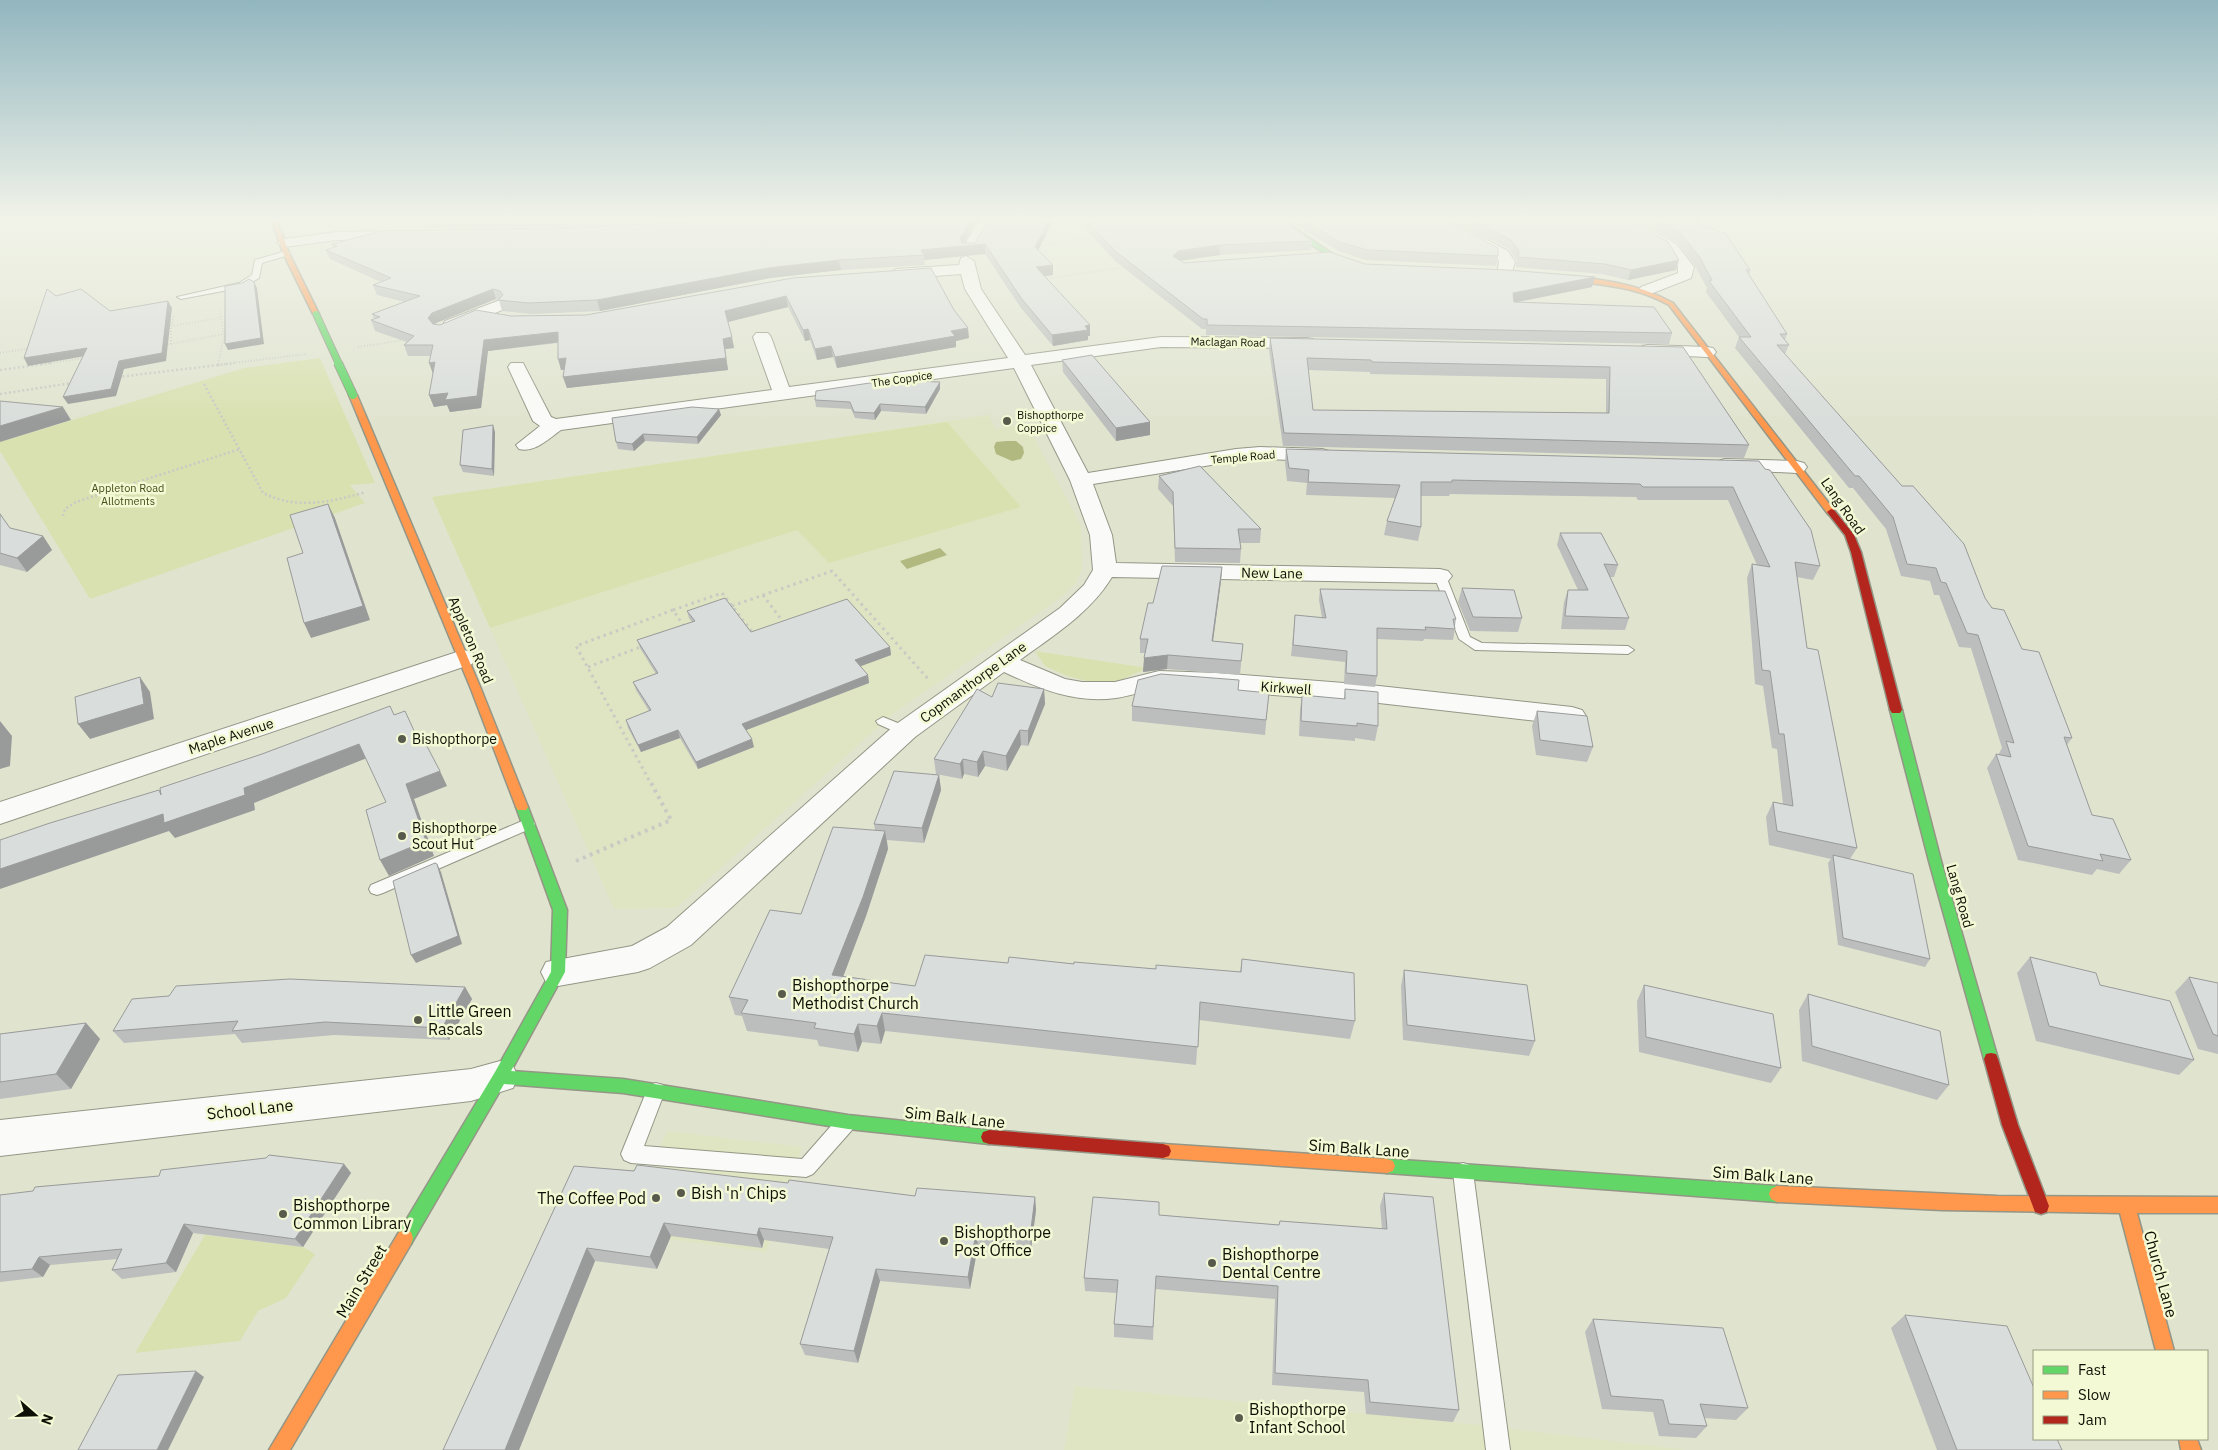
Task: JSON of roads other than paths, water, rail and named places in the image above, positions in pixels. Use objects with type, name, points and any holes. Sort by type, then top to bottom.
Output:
[{"type":"street","name":"Appleton Road","points":[[303,287],[353,395],[463,658],[548,873],[560,910],[558,972],[500,1077]]},
{"type":"street","points":[[973,287],[1020,362],[1081,480],[1102,535],[1105,570]]},
{"type":"street","name":"Lang Road","points":[[1630,287],[1647,290],[1671,304],[1849,536],[1856,552],[1935,862],[2010,1124],[2041,1206]]},
{"type":"street","points":[[1647,290],[1657,287]]},
{"type":"street","points":[[443,329],[508,302]]},
{"type":"street","points":[[479,314],[511,320]]},
{"type":"street","points":[[762,338],[783,395]]},
{"type":"street","name":"Maclagan Road","points":[[1020,362],[1161,342],[1324,343]]},
{"type":"street","points":[[1629,350],[1706,352]]},
{"type":"street","name":"The Coppice","points":[[526,445],[555,425],[1020,362]]},
{"type":"street","points":[[517,366],[543,421],[555,425]]},
{"type":"street","name":"Temple Road","points":[[1081,480],[1236,455],[1260,453],[1344,456]]},
{"type":"street","points":[[1708,465],[1797,467]]},
{"type":"street","name":"New Lane","points":[[1105,570],[1440,576]]},
{"type":"street","name":"Copmanthorpe Lane","points":[[558,972],[638,958],[679,936],[894,726],[947,700],[1069,613],[1093,589],[1105,570]]},
{"type":"street","name":"Maple Avenue","points":[[0,813],[463,658]]},
{"type":"street","name":"Kirkwell","points":[[1001,660],[1059,688],[1082,692],[1117,690],[1164,678],[1402,696],[1579,717]]},
{"type":"street","name":"Sim Balk Lane","points":[[500,1077],[624,1086],[848,1122],[1023,1141],[1898,1202],[2041,1206],[2126,1204],[2218,1205]]},
{"type":"street","name":"School Lane","points":[[0,1138],[471,1084],[500,1077]]},
{"type":"street","name":"Main Street","points":[[279,1450],[500,1077]]},
{"type":"street","name":"Church Lane","points":[[2126,1204],[2165,1350]]},
{"type":"lane","points":[[181,296],[230,287]]},
{"type":"lane","points":[[1440,576],[1465,639],[1479,647],[1628,650]]},
{"type":"lane","points":[[377,889],[528,824]]},
{"type":"lane","points":[[656,1091],[631,1154],[806,1168],[848,1122]]},
{"type":"lane","points":[[1463,1171],[1498,1450]]},
{"type":"place","name":"Bishopthorpe Coppice","points":[[1007,421]]},
{"type":"place","name":"Bishopthorpe","points":[[402,739]]},
{"type":"place","name":"Bishopthorpe Scout Hut","points":[[402,836]]},
{"type":"place","name":"Bishopthorpe Methodist Church","points":[[782,994]]},
{"type":"place","name":"Little Green Rascals","points":[[418,1020]]},
{"type":"place","name":"Bish 'n' Chips","points":[[681,1193]]},
{"type":"place","name":"The Coffee Pod","points":[[656,1198]]},
{"type":"place","name":"Bishopthorpe Common Library","points":[[283,1214]]},
{"type":"place","name":"Bishopthorpe Post Office","points":[[944,1241]]},
{"type":"place","name":"Bishopthorpe Dental Centre","points":[[1212,1263]]},
{"type":"place","name":"Bishopthorpe Infant School","points":[[1239,1418]]},
{"type":"park label","name":"Appleton Road Allotments","points":[[128,494]]}]
